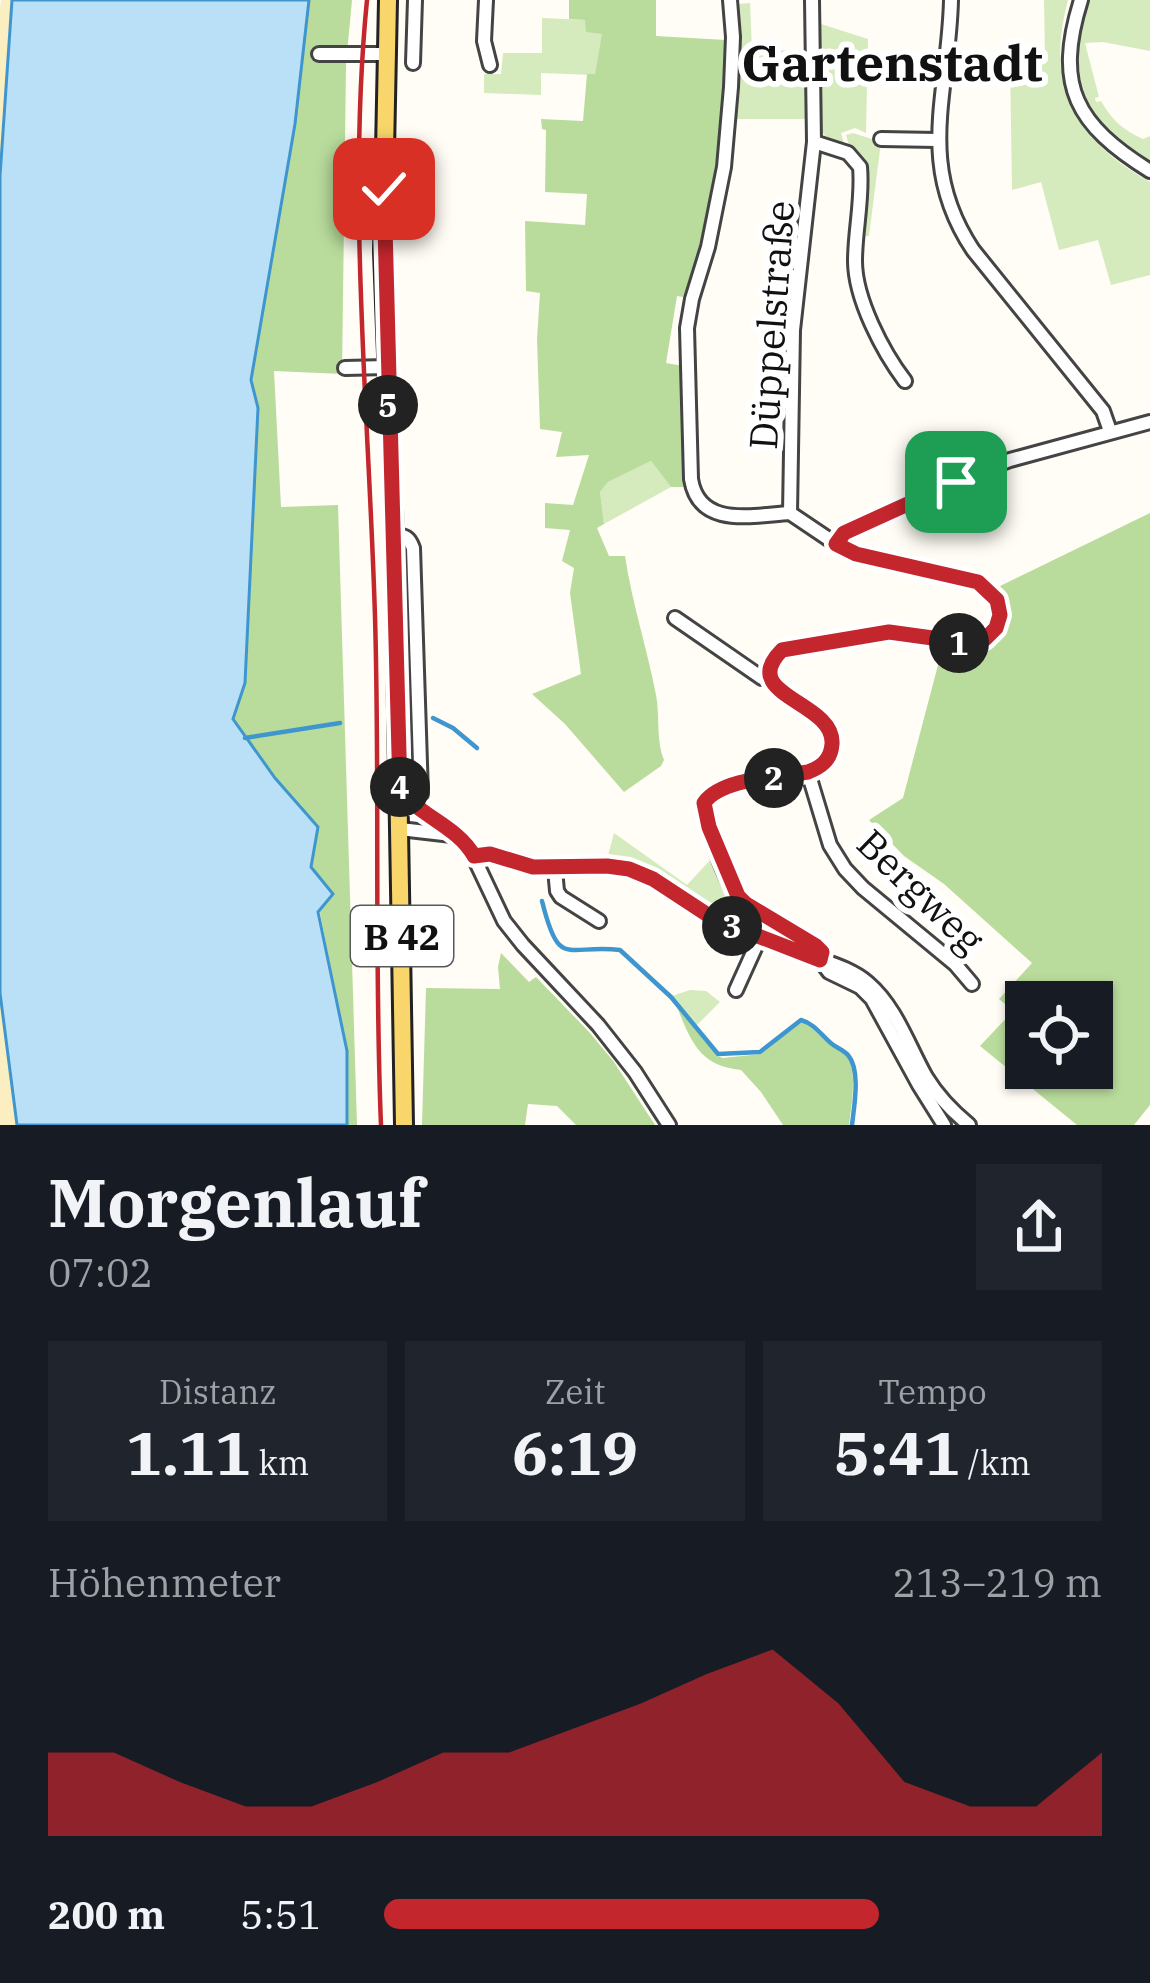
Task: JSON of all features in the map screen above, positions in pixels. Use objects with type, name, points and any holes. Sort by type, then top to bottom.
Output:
[{"type":"main road","name":"B 42","points":[[388,0],[383,251],[394,534],[404,1125]]},
{"type":"street","points":[[412,63],[416,0]]},
{"type":"street","points":[[486,0],[484,41],[490,65]]},
{"type":"street","points":[[730,0],[733,37],[724,167],[687,328],[691,479],[697,499],[710,511],[734,516],[790,513],[856,554],[978,582],[997,600],[1000,615],[985,639],[969,643],[889,632],[790,647],[776,655],[770,669],[772,683],[821,717],[831,734],[826,761],[808,772],[731,784],[715,791],[704,803],[705,814],[738,896],[816,946],[822,952],[820,960]]},
{"type":"street","name":"Düppelstraße","points":[[790,513],[793,330],[814,142],[812,0]]},
{"type":"street","points":[[951,0],[937,140],[946,190],[963,235],[1103,411],[1110,431]]},
{"type":"street","points":[[1080,1],[1070,38],[1069,66],[1076,101],[1107,142],[1150,171]]},
{"type":"street","points":[[319,54],[386,54]]},
{"type":"street","points":[[881,139],[937,140]]},
{"type":"street","name":"Düppelstraße","points":[[814,142],[848,153],[860,167],[856,271],[887,358],[904,381]]},
{"type":"street","points":[[345,368],[387,367]]},
{"type":"street","points":[[836,544],[844,533],[1010,460],[1150,422]]},
{"type":"street","points":[[394,534],[405,536],[412,548],[421,794]]},
{"type":"street","points":[[675,618],[763,678],[771,677]]},
{"type":"street","points":[[399,760],[421,760]]},
{"type":"street","name":"Bergweg","points":[[808,772],[830,845],[845,869],[972,984]]},
{"type":"street","points":[[400,791],[417,810],[468,845],[504,921],[608,1036],[669,1125]]},
{"type":"street","points":[[400,830],[456,836]]},
{"type":"street","points":[[474,856],[485,853],[524,866],[555,869],[596,861],[629,869],[714,919],[845,969],[880,996],[928,1080],[968,1125]]},
{"type":"street","points":[[555,869],[561,897],[599,921]]},
{"type":"street","points":[[736,990],[760,937]]},
{"type":"street","points":[[820,960],[872,999],[944,1125]]},
{"type":"green space","points":[[309,0],[352,0],[346,64],[342,374],[274,371],[281,507],[338,505],[357,1125],[347,1125],[347,1051],[311,867],[318,827],[233,719],[245,683],[258,408],[251,380],[295,124]]},
{"type":"green space","points":[[569,0],[656,0],[656,36],[726,40],[709,202],[694,266],[683,297],[677,296],[666,363],[683,366],[686,487],[671,487],[651,461],[608,482],[600,492],[604,524],[597,528],[609,556],[625,556],[656,695],[664,760],[624,792],[532,694],[581,674],[570,593],[574,568],[562,561],[570,530],[545,528],[545,503],[573,505],[589,455],[556,457],[562,432],[540,429],[540,293],[526,291],[525,221],[585,225],[587,194],[545,192],[546,130],[541,119],[583,121],[587,74],[595,74],[602,34],[586,32],[585,20],[569,19]]},
{"type":"green space","points":[[1044,0],[1068,0],[1060,59],[1072,108],[1102,148],[1150,182],[1150,275],[1111,285],[1098,240],[1059,250],[1041,182],[1012,190],[1010,61],[1045,60]]},
{"type":"green space","points":[[1087,0],[1150,0],[1150,51],[1085,43],[1099,97],[1096,102],[1101,101],[1130,132],[1143,139],[1150,136],[1150,163],[1109,133],[1087,99],[1078,50]]},
{"type":"green space","points":[[750,3],[752,51],[805,50],[806,119],[734,119],[740,51],[738,4]]},
{"type":"green space","points":[[542,18],[586,20],[603,33],[595,75],[541,73],[541,95],[484,93],[484,74],[501,74],[503,53],[542,53]]},
{"type":"green space","points":[[818,23],[868,39],[866,133],[855,128],[841,133],[845,147],[828,140],[820,129]]},
{"type":"green space","points":[[846,135],[881,142],[869,236],[862,236],[866,171]]},
{"type":"green space","points":[[651,461],[671,487],[604,524],[600,492],[608,482]]},
{"type":"green space","points":[[1150,513],[1150,1105],[1134,1125],[1077,1125],[1033,1089],[1113,1089],[1113,981],[1016,981],[1032,963],[944,884],[904,856],[869,820],[903,798],[943,646],[973,651],[994,643],[1003,627],[1005,607],[998,587]]},
{"type":"green space","points":[[614,833],[687,885],[713,857],[725,888],[741,909],[811,951],[722,914],[653,870],[607,859]]},
{"type":"green space","points":[[501,953],[529,982],[536,977],[590,1033],[655,1125],[576,1125],[557,1106],[528,1104],[525,1125],[422,1125],[426,988],[500,989]]},
{"type":"green space","points":[[706,991],[720,1002],[697,1025],[672,996]]},
{"type":"green space","points":[[677,1007],[723,1058],[761,1054],[801,1021],[810,1026],[850,1062],[849,1125],[783,1125],[741,1070],[706,1058]]},
{"type":"green space","points":[[1005,1019],[1005,1066],[980,1046]]},
{"type":"sand","points":[[1,0],[12,0],[0,176],[0,9]]},
{"type":"sand","points":[[0,993],[17,1122],[17,1125],[0,1125]]},
{"type":"water","points":[[12,0],[309,0],[295,124],[251,380],[258,408],[245,683],[233,719],[318,827],[311,867],[333,894],[318,912],[347,1051],[347,1125],[17,1125],[0,993],[0,176]]},
{"type":"waterway","points":[[433,718],[477,748]]},
{"type":"waterway","points":[[245,738],[340,723]]},
{"type":"waterway","points":[[542,901],[560,945],[576,950],[620,950],[671,997],[718,1054],[760,1052],[801,1020],[810,1024],[852,1062],[856,1089],[852,1125]]},
{"type":"railway","points":[[367,0],[359,230],[375,617],[381,1125]]},
{"type":"district","name":"Gartenstadt","points":[[892,62]]},
{"type":"route","points":[[384,189],[400,791],[417,810],[450,829],[474,856],[485,853],[555,869],[629,869],[714,919],[820,960],[822,952],[816,946],[738,896],[704,803],[731,784],[808,772],[826,761],[832,742],[827,724],[772,683],[772,662],[782,650],[889,632],[969,643],[985,639],[996,628],[997,600],[986,586],[856,554],[836,544],[844,533],[956,482]]}]
